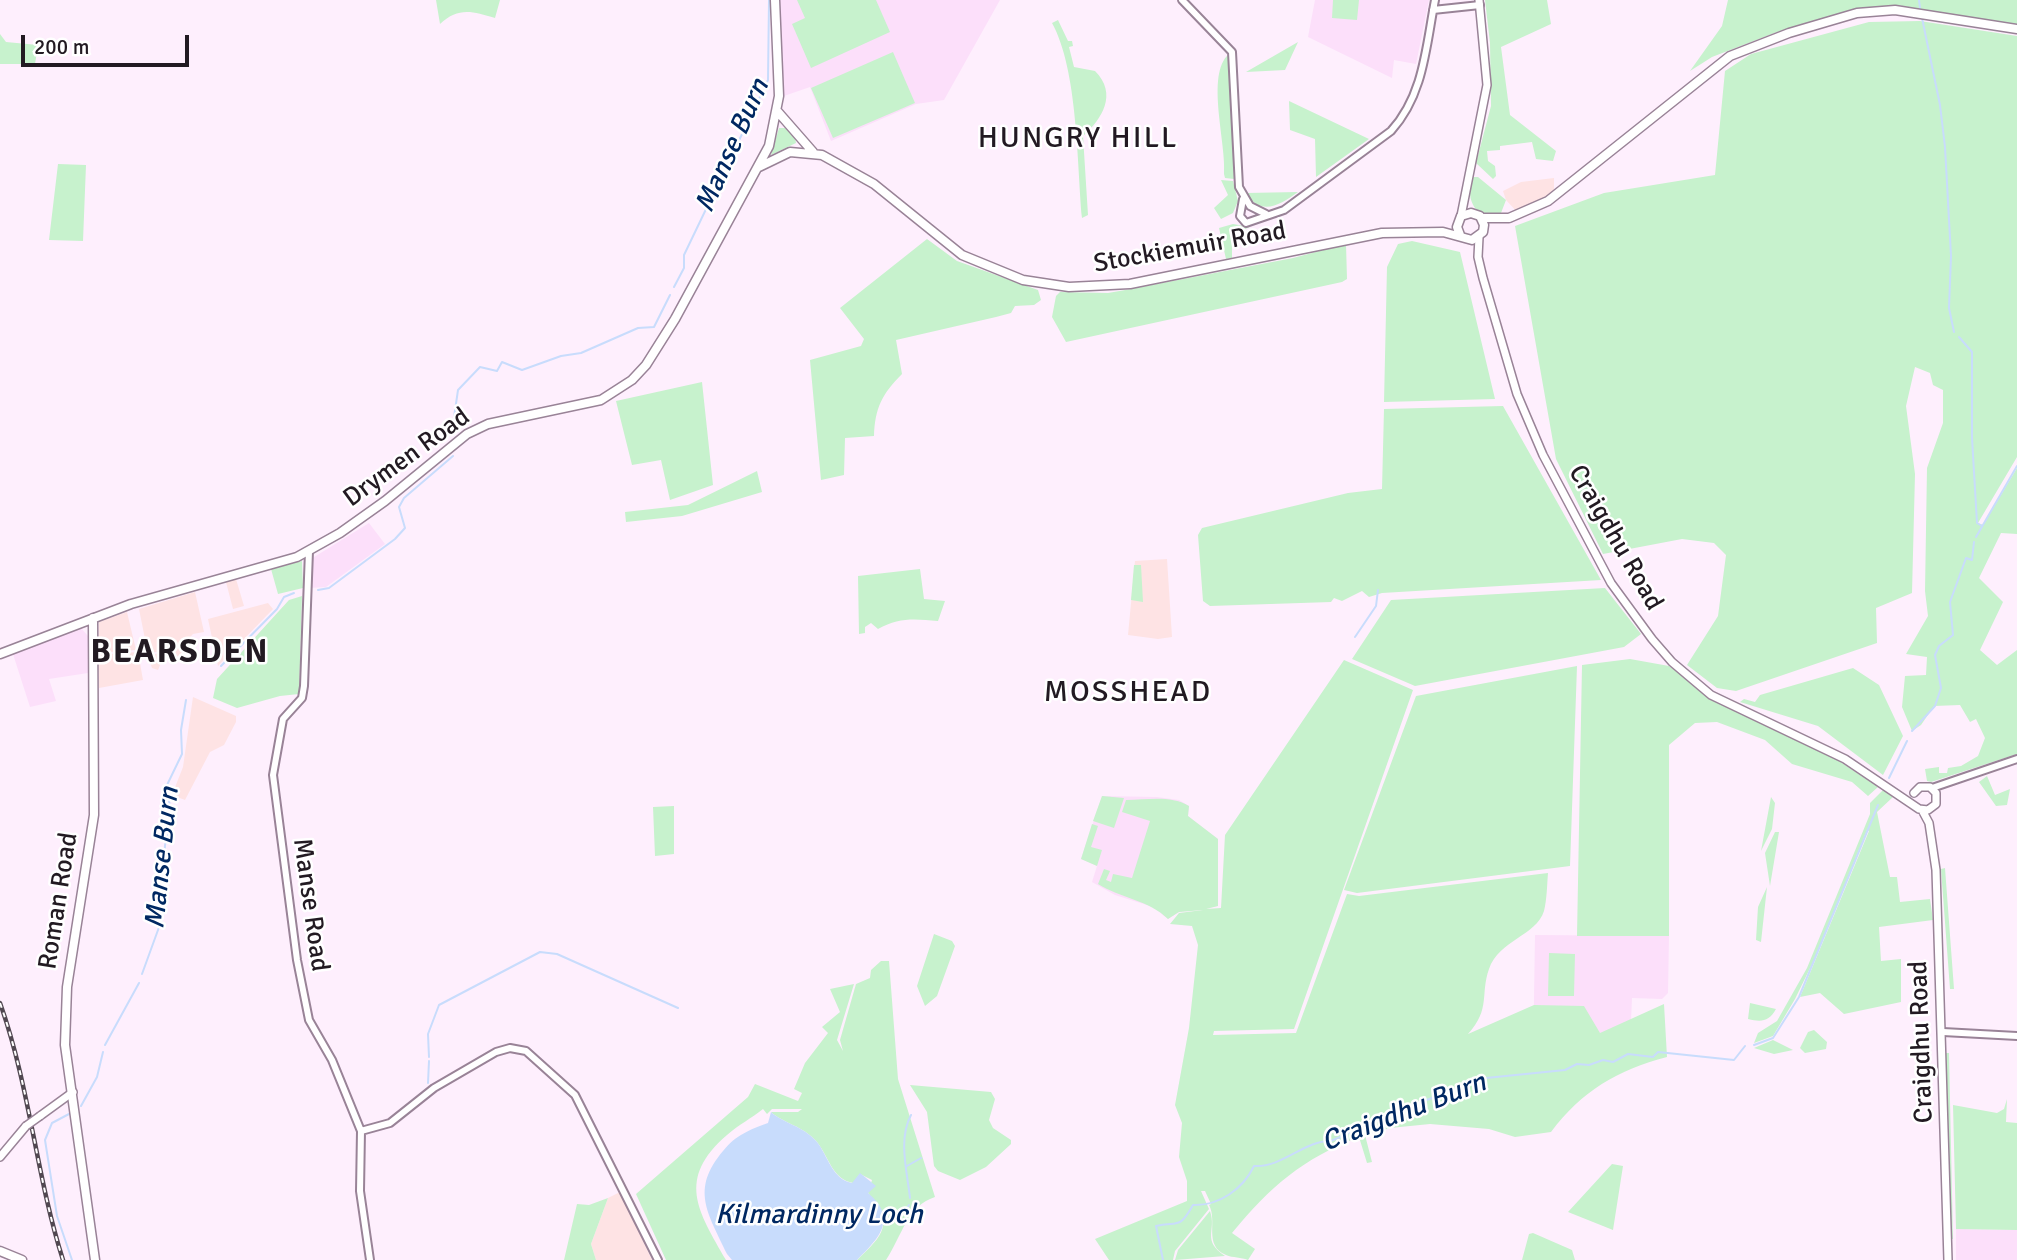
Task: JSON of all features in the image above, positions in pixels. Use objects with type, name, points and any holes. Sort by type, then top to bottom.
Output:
[{"type":"main road","name":"Drymen Road","points":[[0,654],[139,601],[309,551],[385,501],[467,434],[488,424],[601,400],[632,380],[646,365],[675,319],[722,228],[769,146],[778,112],[775,0]]},
{"type":"main road","points":[[1480,2],[1487,85],[1483,115],[1466,182],[1465,202],[1459,219],[1464,238],[1479,237],[1484,229],[1497,220],[1529,212],[1548,201],[1730,56],[1789,33],[1857,13],[1895,10],[2017,29]]},
{"type":"main road","points":[[778,112],[813,152]]},
{"type":"main road","points":[[759,167],[790,152],[813,152]]},
{"type":"main road","name":"Stockiemuir Road","points":[[813,152],[844,165],[874,184],[932,235],[962,255],[1000,273],[1050,285],[1089,288],[1130,284],[1382,233],[1443,232],[1464,238]]},
{"type":"main road","points":[[1465,202],[1478,216],[1484,229]]},
{"type":"main road","points":[[1443,232],[1459,219],[1478,216],[1497,220]]},
{"type":"main road","name":"Craigdhu Road","points":[[1479,237],[1478,257],[1525,416],[1603,570],[1639,622],[1672,662],[1711,695],[1811,740],[1919,807],[1929,823],[1937,870],[1948,1260]]},
{"type":"main road","name":"Craigdhu Road","points":[[1464,238],[1478,257]]},
{"type":"main road","name":"Roman Road","points":[[93,618],[94,815],[67,987],[65,1045],[95,1260]]},
{"type":"main road","points":[[1898,794],[1914,793],[1920,786],[1932,788],[1937,796],[1933,807],[1919,807],[1914,793]]},
{"type":"main road","name":"Craigdhu Road","points":[[1929,823],[1933,807]]},
{"type":"main road","points":[[0,1157],[26,1126],[73,1092]]},
{"type":"main road","points":[[0,1251],[22,1260]]},
{"type":"street","points":[[1182,0],[1232,51],[1239,187],[1243,199],[1252,208],[1266,214]]},
{"type":"street","points":[[1243,199],[1240,216],[1244,222],[1284,210],[1397,124],[1418,88],[1435,0]]},
{"type":"street","points":[[1433,10],[1480,2]]},
{"type":"street","points":[[1241,210],[1252,208]]},
{"type":"street","points":[[1252,208],[1255,219]]},
{"type":"street","name":"Manse Road","points":[[309,551],[304,686],[302,698],[284,719],[273,775],[297,960],[309,1020],[332,1060],[360,1131],[360,1191],[369,1260]]},
{"type":"street","points":[[1932,788],[1948,785],[2017,759]]},
{"type":"street","points":[[1937,796],[1948,785]]},
{"type":"street","points":[[1943,1032],[2017,1036]]},
{"type":"street","points":[[360,1131],[390,1123],[434,1088],[496,1052],[510,1048],[526,1051],[575,1095],[658,1260]]},
{"type":"shaded area","points":[[779,0],[1000,0],[944,100],[916,104],[831,141],[810,87],[784,96]]},
{"type":"shaded area","points":[[1315,0],[1429,0],[1416,64],[1394,60],[1392,78],[1308,37]]},
{"type":"shaded area","points":[[1554,178],[1554,192],[1537,204],[1517,212],[1506,200],[1503,191],[1521,182]]},
{"type":"shaded area","points":[[369,523],[385,544],[326,587],[309,588],[311,559]]},
{"type":"shaded area","points":[[1167,559],[1172,637],[1158,639],[1128,635],[1135,561]]},
{"type":"shaded area","points":[[236,579],[244,606],[233,609],[226,582]]},
{"type":"shaded area","points":[[195,592],[204,632],[193,634],[183,645],[148,654],[139,609]]},
{"type":"shaded area","points":[[268,603],[273,609],[218,666],[208,619]]},
{"type":"shaded area","points":[[127,612],[136,650],[98,653],[99,622]]},
{"type":"shaded area","points":[[80,627],[88,636],[88,673],[49,679],[56,701],[30,707],[12,651]]},
{"type":"shaded area","points":[[183,647],[185,655],[163,658],[158,670],[152,668],[148,656]]},
{"type":"shaded area","points":[[138,652],[143,680],[99,688],[98,655]]},
{"type":"shaded area","points":[[193,697],[236,716],[236,722],[224,745],[210,752],[185,800],[172,795],[183,767]]},
{"type":"shaded area","points":[[1102,796],[1157,797],[1179,800],[1189,806],[1188,816],[1218,839],[1218,906],[1179,912],[1168,919],[1153,907],[1115,895],[1092,882],[1097,866],[1081,859]]},
{"type":"shaded area","points":[[1535,935],[1669,936],[1668,993],[1662,999],[1632,998],[1631,1021],[1533,1061]]},
{"type":"shaded area","points":[[620,1192],[652,1260],[596,1260],[591,1244],[608,1198]]},
{"type":"shaded area","points":[[1956,1229],[2017,1230],[2017,1260],[1956,1260]]},
{"type":"green space","points":[[436,0],[500,0],[495,18],[466,12],[453,15],[440,24]]},
{"type":"green space","points":[[797,0],[876,0],[890,32],[811,68],[792,24],[805,18]]},
{"type":"green space","points":[[1333,0],[1359,0],[1357,20],[1332,18]]},
{"type":"green space","points":[[1485,0],[1547,0],[1551,24],[1501,47],[1510,115],[1556,151],[1553,161],[1536,159],[1532,142],[1500,146],[1500,150],[1487,151],[1488,161],[1495,166],[1496,176],[1493,179],[1476,163],[1491,106],[1490,43]]},
{"type":"green space","points":[[1728,0],[2017,0],[2017,27],[1897,5],[1868,8],[1777,32],[1712,57],[1690,71],[1722,26]]},
{"type":"green space","points":[[1058,20],[1068,41],[1072,41],[1073,46],[1069,47],[1074,67],[1095,71],[1106,88],[1105,106],[1096,122],[1083,136],[1088,215],[1082,218],[1072,91],[1061,43],[1052,23]]},
{"type":"green space","points":[[1920,21],[2017,36],[2017,457],[1978,523],[1983,525],[2017,468],[2017,534],[2001,533],[1979,578],[2003,602],[1980,650],[1997,665],[2017,650],[2017,754],[1931,782],[1927,781],[1925,769],[1939,767],[1939,773],[1947,773],[1948,768],[1961,766],[1978,756],[1985,738],[1976,719],[1970,722],[1960,705],[1934,706],[1921,725],[1912,731],[1902,707],[1905,676],[1926,675],[1927,657],[1906,654],[1928,616],[1925,591],[1927,468],[1943,423],[1943,390],[1933,385],[1930,373],[1915,367],[1906,406],[1915,474],[1912,593],[1876,608],[1877,643],[1736,691],[1717,688],[1687,665],[1718,616],[1726,555],[1714,543],[1682,539],[1603,554],[1556,459],[1515,226],[1604,193],[1715,175],[1725,71],[1751,54],[1869,22]]},
{"type":"green space","points":[[0,34],[6,42],[38,45],[35,64],[0,64]]},
{"type":"green space","points":[[1298,42],[1285,70],[1246,72]]},
{"type":"green space","points":[[893,52],[915,103],[833,138],[811,88]]},
{"type":"green space","points":[[1229,54],[1234,179],[1225,178],[1224,174],[1218,93],[1222,64]]},
{"type":"green space","points":[[1289,101],[1369,139],[1316,177],[1315,139],[1290,130]]},
{"type":"green space","points":[[779,128],[785,128],[795,137],[796,143],[771,155]]},
{"type":"green space","points":[[58,164],[86,165],[83,241],[49,240]]},
{"type":"green space","points":[[1472,177],[1478,177],[1506,200],[1501,213],[1482,215],[1474,207],[1470,188]]},
{"type":"green space","points":[[1221,180],[1233,181],[1238,201],[1233,213],[1221,219],[1214,208],[1228,195]]},
{"type":"green space","points":[[1298,192],[1278,204],[1264,207],[1258,205],[1246,193]]},
{"type":"green space","points":[[1233,224],[1250,227],[1232,235],[1232,258],[1226,259],[1219,228]]},
{"type":"green space","points":[[927,239],[957,261],[1038,290],[1041,300],[1034,305],[1015,306],[1011,313],[896,340],[902,374],[881,402],[874,436],[845,438],[844,475],[821,480],[810,360],[861,346],[864,339],[840,308]]},
{"type":"green space","points":[[1412,241],[1460,252],[1495,399],[1384,402],[1387,267],[1398,244]]},
{"type":"green space","points":[[1346,244],[1347,279],[1342,282],[1066,342],[1052,317],[1056,296],[1060,292],[1108,293],[1293,258]]},
{"type":"green space","points":[[702,382],[713,485],[670,500],[661,460],[632,465],[616,401]]},
{"type":"green space","points":[[1503,406],[1601,580],[1382,593],[1369,597],[1362,591],[1342,601],[1334,598],[1331,602],[1210,606],[1203,601],[1198,535],[1202,528],[1348,493],[1382,489],[1384,409]]},
{"type":"green space","points":[[757,471],[762,492],[682,516],[626,522],[625,512],[688,505]]},
{"type":"green space","points":[[302,561],[303,588],[278,594],[271,569]]},
{"type":"green space","points":[[1134,565],[1141,565],[1143,602],[1131,600]]},
{"type":"green space","points":[[920,569],[924,599],[945,601],[938,621],[914,619],[878,629],[871,623],[865,627],[865,633],[859,634],[858,576]]},
{"type":"green space","points":[[1605,588],[1641,634],[1624,647],[1415,686],[1352,659],[1391,600]]},
{"type":"green space","points":[[302,596],[299,694],[280,696],[237,708],[213,698],[217,679],[289,600]]},
{"type":"green space","points":[[1630,659],[1669,666],[1722,705],[1839,761],[1878,787],[1868,796],[1852,782],[1792,764],[1765,740],[1717,722],[1695,723],[1669,745],[1669,936],[1577,936],[1582,665]]},
{"type":"green space","points":[[1344,660],[1413,690],[1294,1029],[1214,1031],[1213,1035],[1296,1033],[1347,894],[1359,896],[1548,873],[1544,911],[1533,927],[1494,959],[1486,978],[1480,1017],[1468,1034],[1534,1005],[1584,1006],[1600,1033],[1664,1004],[1667,1057],[1632,1068],[1602,1084],[1575,1105],[1551,1132],[1515,1137],[1489,1129],[1430,1124],[1390,1128],[1365,1135],[1372,1162],[1367,1163],[1359,1137],[1339,1146],[1304,1165],[1274,1188],[1232,1233],[1255,1249],[1248,1260],[1219,1251],[1213,1239],[1211,1204],[1205,1191],[1201,1191],[1209,1209],[1175,1251],[1173,1260],[1109,1260],[1095,1239],[1187,1201],[1187,1181],[1179,1157],[1182,1123],[1175,1105],[1189,1028],[1198,945],[1192,926],[1170,924],[1179,913],[1203,910],[1179,912],[1168,919],[1152,907],[1098,884],[1104,869],[1110,871],[1106,880],[1111,882],[1113,874],[1132,878],[1150,821],[1122,812],[1126,800],[1167,799],[1189,806],[1188,816],[1218,839],[1218,906],[1206,909],[1221,908],[1225,835]]},
{"type":"green space","points":[[1577,666],[1570,866],[1357,893],[1344,890],[1416,696]]},
{"type":"green space","points":[[1853,668],[1879,685],[1903,736],[1883,775],[1818,726],[1740,702],[1744,699],[1755,702],[1760,695]]},
{"type":"green space","points":[[1987,776],[1995,795],[2010,789],[2007,805],[1996,806],[1979,782]]},
{"type":"green space","points":[[1883,790],[1893,797],[1877,812],[1890,877],[1897,877],[1900,902],[1930,899],[1933,920],[1879,927],[1881,961],[1901,959],[1901,1002],[1844,1014],[1820,993],[1800,997],[1869,831],[1867,830],[1816,956],[1795,999],[1773,1036],[1754,1043],[1758,1033],[1777,1021],[1807,968],[1870,814],[1870,803]]},
{"type":"green space","points":[[1102,796],[1124,798],[1114,828],[1093,821]]},
{"type":"green space","points":[[1771,797],[1775,803],[1772,829],[1761,851]]},
{"type":"green space","points":[[674,806],[674,854],[655,856],[653,807]]},
{"type":"green space","points":[[1092,824],[1098,826],[1091,847],[1102,850],[1097,866],[1081,859]]},
{"type":"green space","points":[[1775,832],[1779,832],[1770,886],[1765,853]]},
{"type":"green space","points":[[1945,868],[1954,989],[1950,989],[1941,869]]},
{"type":"green space","points":[[1767,887],[1761,942],[1756,940],[1758,907]]},
{"type":"green space","points":[[934,934],[952,941],[955,946],[937,996],[925,1006],[917,986]]},
{"type":"green space","points":[[1549,953],[1575,954],[1574,996],[1548,996]]},
{"type":"green space","points":[[881,961],[889,961],[898,1079],[935,1197],[918,1207],[911,1215],[886,1260],[857,1260],[874,1243],[882,1229],[881,1213],[868,1193],[872,1180],[860,1174],[853,1183],[840,1177],[811,1136],[771,1112],[798,1112],[802,1109],[772,1109],[767,1114],[763,1109],[731,1131],[711,1151],[701,1166],[697,1181],[701,1211],[726,1260],[666,1260],[636,1194],[748,1097],[755,1084],[798,1101],[802,1093],[794,1089],[805,1063],[828,1033],[822,1027],[840,1012],[830,989],[854,984],[837,1040],[843,1051],[840,1040],[856,984],[870,978],[871,970]]},
{"type":"green space","points":[[1750,1003],[1776,1009],[1764,1020],[1748,1019]]},
{"type":"green space","points":[[1814,1030],[1827,1042],[1826,1049],[1805,1053],[1800,1048],[1808,1032]]},
{"type":"green space","points":[[1773,1040],[1793,1050],[1774,1054],[1754,1048]]},
{"type":"green space","points":[[1946,1053],[1949,1053],[1953,1239],[1951,1239]]},
{"type":"green space","points":[[910,1085],[991,1092],[995,1099],[989,1120],[993,1128],[1011,1140],[1011,1144],[986,1167],[960,1180],[938,1171],[934,1166],[927,1112]]},
{"type":"green space","points":[[2007,1099],[2006,1122],[2017,1123],[2017,1230],[1956,1229],[1953,1105],[1997,1113],[2004,1109]]},
{"type":"green space","points":[[1612,1164],[1623,1166],[1613,1230],[1568,1212]]},
{"type":"green space","points":[[608,1198],[591,1244],[596,1260],[564,1260],[577,1204],[589,1205]]},
{"type":"green space","points":[[1210,1211],[1212,1240],[1225,1256],[1175,1260],[1178,1250]]},
{"type":"green space","points":[[1533,1233],[1572,1250],[1575,1260],[1522,1260],[1529,1234]]},
{"type":"water","name":"Kilmardinny Loch","points":[[771,1112],[811,1136],[831,1166],[845,1181],[852,1183],[860,1173],[876,1186],[868,1193],[882,1211],[882,1228],[857,1260],[732,1260],[727,1254],[709,1214],[705,1190],[707,1178],[728,1145],[743,1134],[768,1123]]},
{"type":"waterway","name":"Manse Burn","points":[[674,287],[684,268],[684,255],[768,80],[769,0]]},
{"type":"waterway","points":[[1919,0],[1920,8]]},
{"type":"waterway","points":[[1922,18],[1940,105],[1945,147],[1951,256],[1949,308],[1954,332]]},
{"type":"waterway","name":"Manse Burn","points":[[452,431],[458,390],[480,367],[497,371],[502,362],[522,370],[561,356],[581,353],[638,328],[654,327],[670,295]]},
{"type":"waterway","points":[[1959,337],[1972,352],[1972,438],[1977,523],[1982,526]]},
{"type":"waterway","name":"Manse Burn","points":[[318,590],[329,588],[395,539],[405,528],[399,507],[404,498],[453,456]]},
{"type":"waterway","name":"Craigdhu Burn","points":[[1976,537],[2017,466]]},
{"type":"waterway","name":"Craigdhu Burn","points":[[1912,731],[1935,706],[1941,688],[1935,655],[1939,646],[1953,635],[1950,602],[1966,558],[1972,560],[1974,542]]},
{"type":"waterway","points":[[1355,637],[1376,606],[1378,590]]},
{"type":"waterway","name":"Manse Burn","points":[[221,666],[277,609],[284,597],[294,593]]},
{"type":"waterway","name":"Manse Burn","points":[[142,974],[162,919],[165,845],[172,823],[167,785],[182,754],[181,730],[186,700]]},
{"type":"waterway","name":"Craigdhu Burn","points":[[1889,778],[1907,741]]},
{"type":"waterway","name":"Craigdhu Burn","points":[[1754,1045],[1773,1038],[1799,997],[1878,805]]},
{"type":"waterway","points":[[429,1057],[428,1034],[439,1005],[540,952],[557,954],[678,1008]]},
{"type":"waterway","name":"Manse Burn","points":[[105,1045],[139,983]]},
{"type":"waterway","name":"Craigdhu Burn","points":[[1163,1260],[1156,1226],[1177,1223],[1193,1205],[1221,1199],[1237,1189],[1254,1166],[1274,1163],[1312,1145],[1331,1141],[1405,1108],[1486,1078],[1565,1070],[1577,1064],[1589,1065],[1603,1060],[1613,1062],[1628,1054],[1653,1057],[1658,1052],[1734,1060],[1745,1046]]},
{"type":"waterway","name":"Manse Burn","points":[[81,1106],[97,1077],[103,1052]]},
{"type":"waterway","points":[[428,1083],[429,1061]]},
{"type":"waterway","name":"Manse Burn","points":[[69,1114],[52,1123],[45,1140],[57,1216],[72,1260]]},
{"type":"waterway","points":[[910,1198],[904,1145],[911,1115]]},
{"type":"waterway","points":[[907,1166],[921,1158]]},
{"type":"waterway","points":[[904,1212],[909,1205]]},
{"type":"waterway","points":[[885,1220],[893,1217]]},
{"type":"railway","points":[[0,1003],[19,1067],[46,1196],[63,1260]]},
{"type":"district","name":"HUNGRY HILL","points":[[1078,139]]},
{"type":"district","name":"BEARSDEN","points":[[180,653]]},
{"type":"district","name":"MOSSHEAD","points":[[1128,693]]}]
